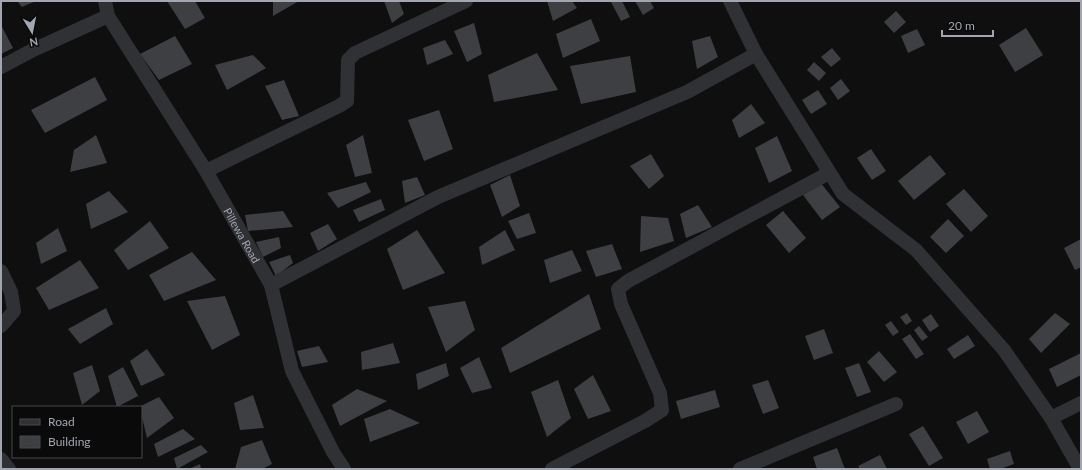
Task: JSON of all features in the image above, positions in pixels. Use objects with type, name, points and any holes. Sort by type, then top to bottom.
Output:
[{"type":"street","points":[[1,67],[33,50],[108,16],[105,1]]},
{"type":"street","points":[[206,171],[340,106],[347,101],[348,60],[355,53],[466,1]]},
{"type":"street","points":[[730,1],[756,54],[843,194],[916,250],[1004,350],[1051,418],[1080,469]]},
{"type":"street","name":"Pillewa Road","points":[[108,16],[206,171],[271,285],[292,371],[333,452],[344,469]]},
{"type":"street","points":[[271,285],[438,197],[687,92],[756,54]]},
{"type":"street","points":[[552,469],[645,421],[662,410],[660,393],[621,304],[618,289],[628,281],[829,173]]},
{"type":"street","points":[[1,271],[10,292],[14,311],[1,326]]},
{"type":"street","points":[[1051,418],[1081,402]]},
{"type":"street","points":[[740,469],[896,404]]},
{"type":"street","points":[[1,459],[10,469]]},
{"type":"building","points":[[17,1],[36,1],[22,7]]},
{"type":"building","points":[[167,1],[195,1],[205,18],[185,29]]},
{"type":"building","points":[[273,1],[299,1],[273,16]]},
{"type":"building","points":[[384,1],[399,1],[404,14],[392,23]]},
{"type":"building","points":[[547,1],[572,1],[577,8],[553,21]]},
{"type":"building","points":[[622,1],[630,17],[621,21],[611,2]]},
{"type":"building","points":[[635,1],[650,1],[654,8],[643,15]]},
{"type":"building","points":[[896,11],[906,22],[894,33],[884,22]]},
{"type":"building","points":[[591,19],[600,41],[563,58],[556,34]]},
{"type":"building","points":[[474,23],[482,54],[467,62],[454,31]]},
{"type":"building","points":[[1,25],[13,48],[1,54]]},
{"type":"building","points":[[1026,28],[1043,55],[1015,72],[999,45]]},
{"type":"building","points":[[917,29],[925,45],[908,53],[901,36]]},
{"type":"building","points":[[175,36],[192,64],[159,80],[140,54]]},
{"type":"building","points":[[710,36],[718,57],[697,69],[692,41]]},
{"type":"building","points":[[445,40],[453,54],[427,65],[423,48]]},
{"type":"building","points":[[832,48],[841,59],[831,67],[821,57]]},
{"type":"building","points":[[537,53],[558,90],[494,102],[488,75]]},
{"type":"building","points":[[253,55],[266,68],[227,90],[215,65]]},
{"type":"building","points":[[630,56],[636,92],[581,104],[570,66]]},
{"type":"building","points":[[814,62],[826,73],[819,81],[807,70]]},
{"type":"building","points":[[95,77],[107,100],[45,133],[31,110]]},
{"type":"building","points":[[841,79],[850,91],[838,100],[830,88]]},
{"type":"building","points":[[284,80],[299,116],[282,120],[265,86]]},
{"type":"building","points":[[818,90],[827,104],[811,114],[802,100]]},
{"type":"building","points":[[751,104],[765,123],[739,138],[732,120]]},
{"type":"building","points":[[439,110],[453,149],[424,161],[408,120]]},
{"type":"building","points":[[96,135],[107,163],[70,172],[74,150]]},
{"type":"building","points":[[363,135],[372,173],[355,177],[346,145]]},
{"type":"building","points":[[777,136],[792,171],[769,183],[755,148]]},
{"type":"building","points":[[871,149],[886,171],[872,180],[857,158]]},
{"type":"building","points":[[651,154],[664,176],[649,189],[630,166]]},
{"type":"building","points":[[930,155],[946,174],[914,200],[898,181]]},
{"type":"building","points":[[510,175],[520,206],[502,217],[490,185]]},
{"type":"building","points":[[417,177],[425,195],[405,203],[402,181]]},
{"type":"building","points":[[366,182],[371,192],[338,208],[327,193]]},
{"type":"building","points":[[820,182],[840,207],[822,220],[803,195]]},
{"type":"building","points":[[964,189],[988,216],[971,232],[946,204]]},
{"type":"building","points":[[109,191],[128,212],[91,229],[86,204]]},
{"type":"building","points":[[381,199],[385,210],[359,222],[353,210]]},
{"type":"building","points":[[698,205],[712,227],[686,238],[680,214]]},
{"type":"building","points":[[283,211],[293,227],[248,231],[245,215]]},
{"type":"building","points":[[783,211],[806,238],[789,253],[766,225]]},
{"type":"building","points":[[529,213],[536,233],[517,239],[508,221]]},
{"type":"building","points":[[641,216],[668,218],[674,241],[640,252]]},
{"type":"building","points":[[948,219],[964,236],[946,253],[930,237]]},
{"type":"building","points":[[150,221],[169,248],[128,270],[114,250]]},
{"type":"building","points":[[328,224],[337,239],[318,251],[310,233]]},
{"type":"building","points":[[58,228],[67,251],[41,264],[36,243]]},
{"type":"building","points":[[417,230],[445,273],[403,290],[387,249]]},
{"type":"building","points":[[505,230],[515,250],[482,265],[479,247]]},
{"type":"building","points":[[279,237],[281,248],[263,257],[256,242]]},
{"type":"building","points":[[1081,239],[1081,267],[1075,270],[1064,248]]},
{"type":"building","points":[[612,244],[622,269],[596,277],[586,251]]},
{"type":"building","points":[[572,250],[582,271],[550,283],[544,260]]},
{"type":"building","points":[[192,252],[216,280],[164,301],[149,275]]},
{"type":"building","points":[[290,255],[293,263],[276,276],[269,262]]},
{"type":"building","points":[[80,260],[99,288],[49,310],[36,288]]},
{"type":"building","points":[[589,294],[601,329],[510,373],[501,348]]},
{"type":"building","points":[[225,296],[240,335],[212,350],[187,301]]},
{"type":"building","points":[[465,301],[475,330],[446,352],[428,307]]},
{"type":"building","points":[[106,308],[113,324],[80,344],[68,329]]},
{"type":"building","points":[[907,313],[912,321],[906,325],[900,317]]},
{"type":"building","points":[[1055,313],[1070,324],[1041,353],[1029,339]]},
{"type":"building","points":[[931,314],[939,326],[930,332],[922,320]]},
{"type":"building","points":[[891,321],[899,332],[893,336],[885,325]]},
{"type":"building","points":[[919,326],[928,337],[922,341],[914,330]]},
{"type":"building","points":[[824,329],[833,353],[814,360],[805,336]]},
{"type":"building","points":[[910,334],[924,354],[916,359],[902,339]]},
{"type":"building","points":[[968,335],[975,346],[954,359],[947,349]]},
{"type":"building","points":[[393,343],[400,363],[362,370],[361,352]]},
{"type":"building","points":[[319,346],[328,362],[302,367],[297,351]]},
{"type":"building","points":[[147,349],[165,375],[141,386],[130,361]]},
{"type":"building","points":[[879,351],[897,372],[884,382],[867,362]]},
{"type":"building","points":[[1081,353],[1081,375],[1057,387],[1049,369]]},
{"type":"building","points":[[479,357],[492,388],[472,393],[460,368]]},
{"type":"building","points":[[446,363],[449,376],[418,390],[416,374]]},
{"type":"building","points":[[859,363],[871,392],[857,397],[845,368]]},
{"type":"building","points":[[92,365],[100,391],[82,405],[73,373]]},
{"type":"building","points":[[123,367],[138,396],[117,406],[108,376]]},
{"type":"building","points":[[593,375],[611,411],[588,419],[574,389]]},
{"type":"building","points":[[558,380],[571,418],[547,437],[531,392]]},
{"type":"building","points":[[768,380],[779,408],[763,414],[752,385]]},
{"type":"building","points":[[357,389],[387,401],[340,426],[332,405]]},
{"type":"building","points":[[715,390],[720,407],[681,419],[676,401]]},
{"type":"building","points":[[253,395],[264,428],[240,430],[234,403]]},
{"type":"building","points":[[159,397],[174,418],[147,438],[141,406]]},
{"type":"building","points":[[390,409],[420,423],[370,442],[364,419]]},
{"type":"building","points":[[977,411],[989,432],[968,444],[956,422]]},
{"type":"building","points":[[923,426],[943,458],[929,466],[909,434]]},
{"type":"building","points":[[183,429],[195,439],[158,457],[154,444]]},
{"type":"building","points":[[262,440],[272,464],[262,469],[235,469],[241,447]]},
{"type":"building","points":[[201,445],[208,452],[177,469],[174,458]]},
{"type":"building","points":[[837,448],[845,469],[817,469],[813,457]]},
{"type":"building","points":[[1010,451],[1014,464],[1000,469],[990,469],[987,459]]},
{"type":"building","points":[[880,455],[887,469],[860,469],[858,466]]},
{"type":"building","points":[[200,464],[201,469],[189,469]]}]
